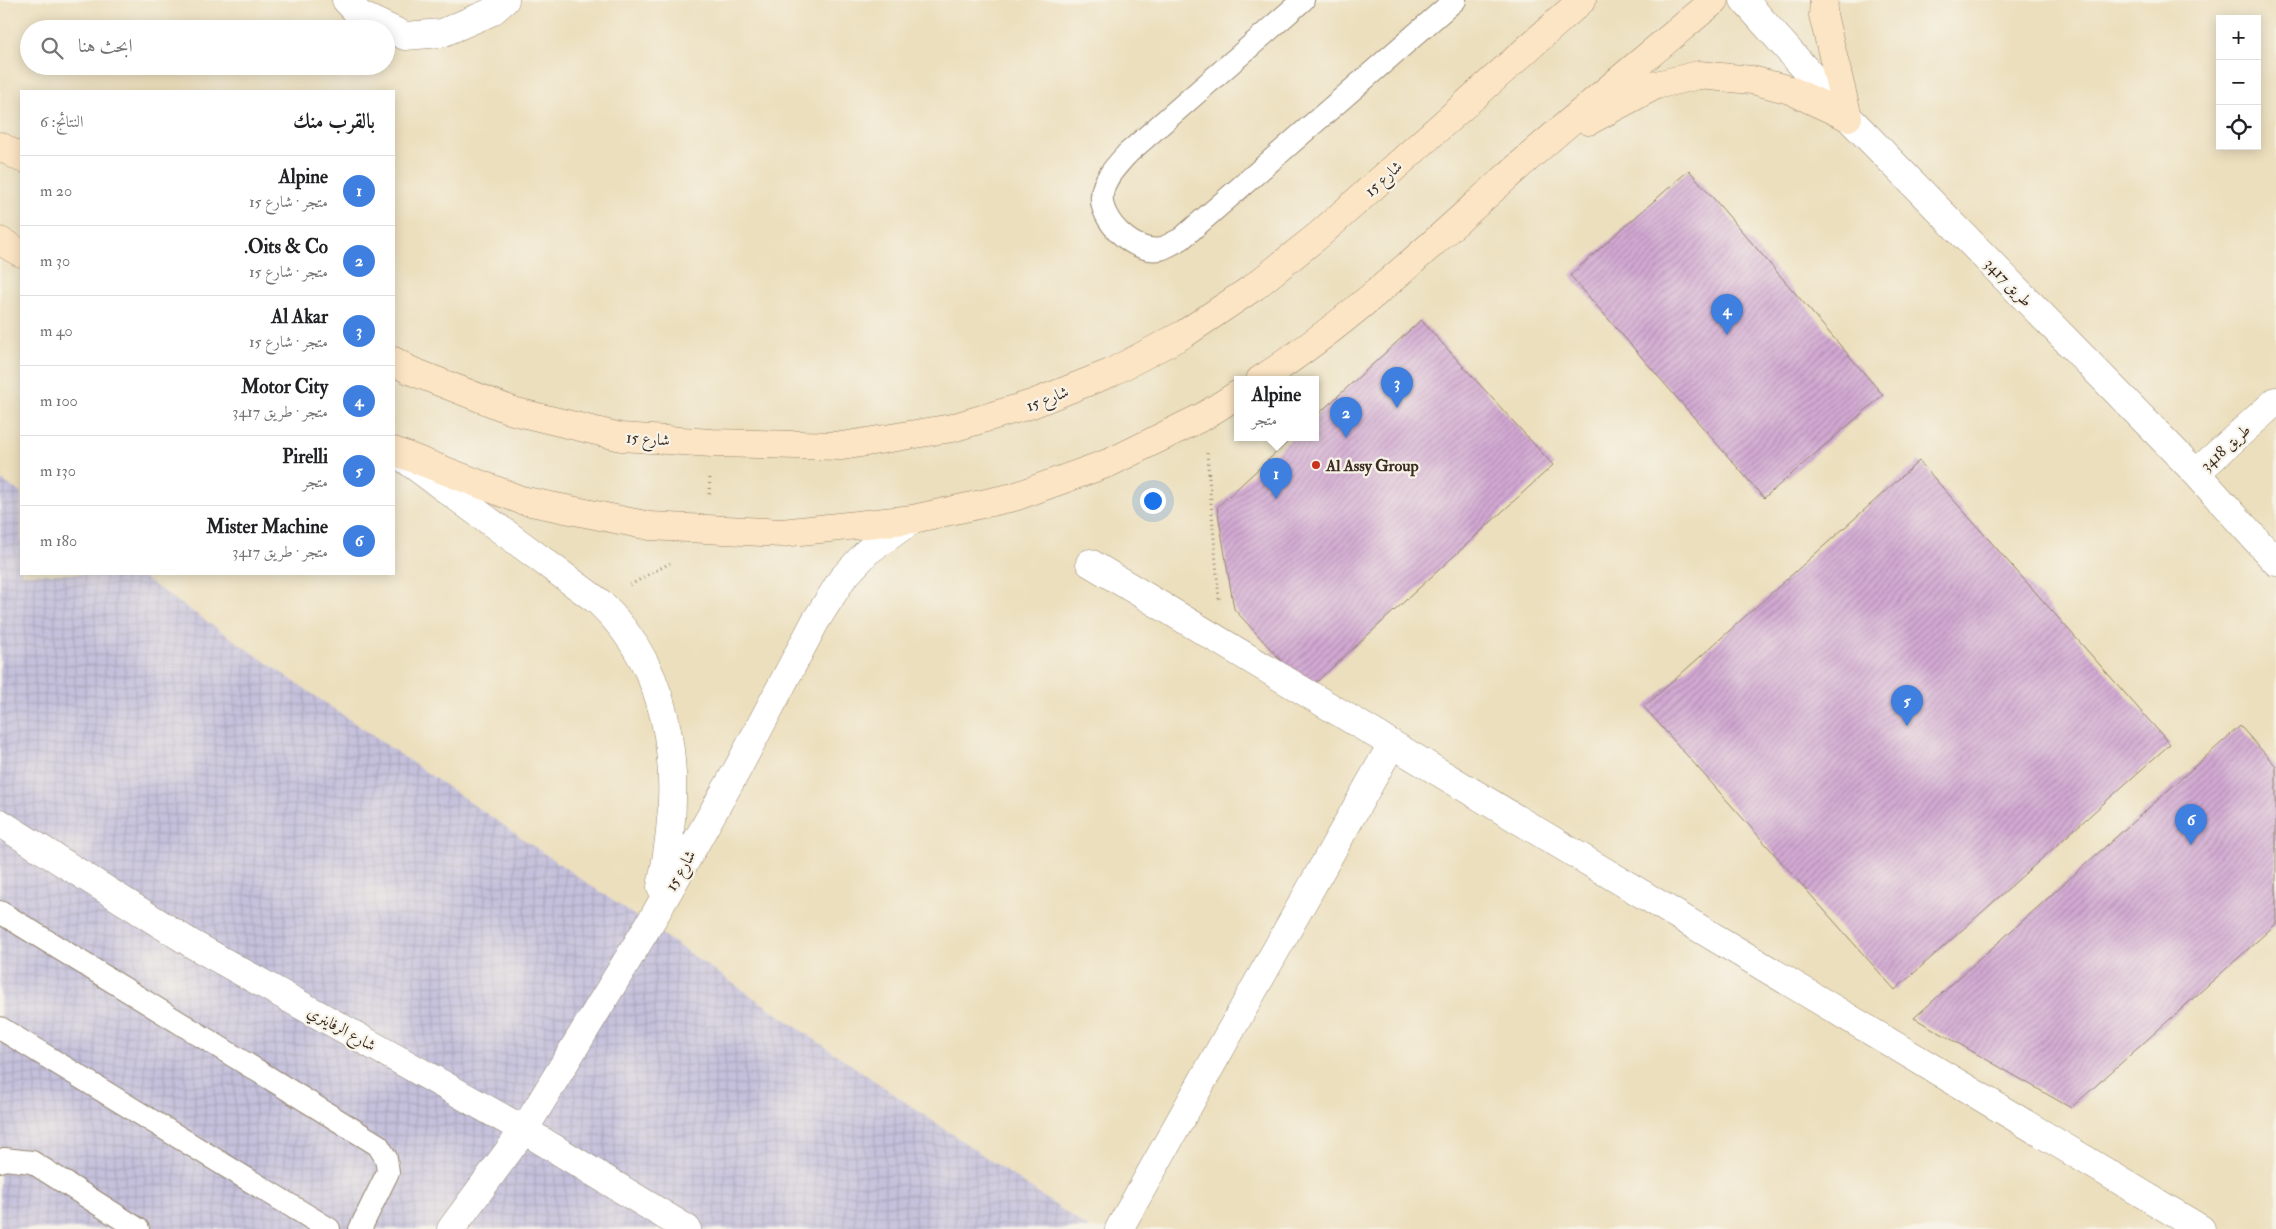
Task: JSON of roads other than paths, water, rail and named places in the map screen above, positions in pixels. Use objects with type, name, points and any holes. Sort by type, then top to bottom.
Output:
[{"type":"street","points":[[346,0],[360,14],[372,20]]},
{"type":"street","points":[[395,31],[405,36],[442,33],[491,12],[505,0]]},
{"type":"street","name":"شارع 15","points":[[395,362],[409,370],[513,410],[630,438],[842,446],[952,428],[1032,404],[1127,364],[1184,334],[1254,287],[1320,234],[1582,0]]},
{"type":"street","points":[[1266,376],[1290,360],[1372,297],[1540,148],[1715,0]]},
{"type":"street","name":"طريق 3417","points":[[1744,0],[1848,117],[2196,473],[2276,562]]},
{"type":"street","points":[[1824,0],[1823,15],[1848,117]]},
{"type":"street","points":[[1540,148],[1656,85],[1699,75],[1752,80],[1790,90],[1848,117]]},
{"type":"street","points":[[0,146],[20,157]]},
{"type":"street","points":[[0,241],[20,252]]},
{"type":"street","name":"شارع 15","points":[[396,453],[521,500],[650,526],[782,533],[913,520],[1014,497],[1111,462],[1204,416],[1234,397]]},
{"type":"street","name":"طريق 3418","points":[[2196,473],[2276,401]]},
{"type":"street","points":[[396,453],[599,602],[636,646],[653,678],[661,704],[671,753],[669,848],[656,913]]},
{"type":"street","name":"شارع 15","points":[[451,1229],[524,1130],[656,913],[738,768],[815,622],[842,579],[868,551],[913,520]]},
{"type":"street","points":[[1090,563],[2201,1229]]},
{"type":"street","points":[[1119,1229],[1392,744]]},
{"type":"street","name":"شارع الرفاينري","points":[[0,823],[192,944],[524,1130],[687,1229]]},
{"type":"lane","points":[[1303,0],[1128,153],[1112,171],[1102,195],[1107,217],[1123,237],[1142,248],[1160,249],[1181,239],[1456,0]]},
{"type":"lane","points":[[0,912],[378,1145],[386,1158],[388,1172],[360,1229]]},
{"type":"lane","points":[[0,1028],[328,1229]]},
{"type":"lane","points":[[0,1161],[4,1159],[32,1162],[138,1229]]},
{"type":"place","name":"Motor City","points":[[1727,335]]},
{"type":"place","name":"Al Akar","points":[[1397,408]]},
{"type":"place","name":"Oits & Co.","points":[[1346,438]]},
{"type":"place","name":"Al Assy Group","points":[[1316,465]]},
{"type":"place","name":"Alpine","points":[[1276,499]]},
{"type":"place","name":"Pirelli","points":[[1907,726]]},
{"type":"place","name":"Mister Machine","points":[[2191,845]]}]
